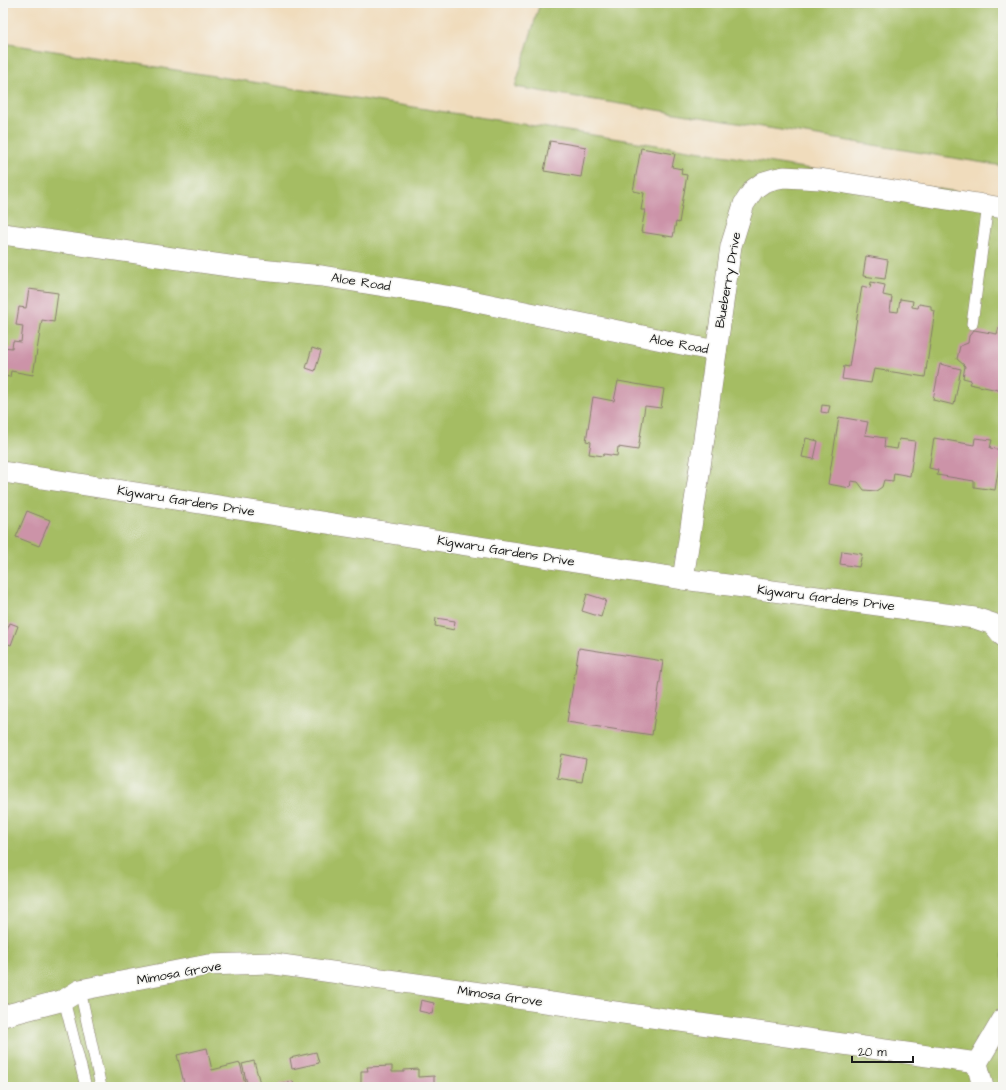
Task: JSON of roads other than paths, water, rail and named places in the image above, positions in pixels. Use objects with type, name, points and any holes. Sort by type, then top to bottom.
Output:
[{"type":"street","name":"Blueberry Drive","points":[[683,579],[731,246],[744,204],[754,189],[764,182],[774,178],[784,177],[820,179],[995,207]]},
{"type":"street","name":"Aloe Road","points":[[3,234],[250,269],[322,276],[410,290],[452,297],[716,351]]},
{"type":"street","name":"Kigwaru Gardens Drive","points":[[3,472],[683,579],[975,618],[992,624],[1003,636]]},
{"type":"street","name":"Mimosa Grove","points":[[3,1016],[72,995],[208,965],[268,963],[976,1063]]},
{"type":"street","points":[[983,1087],[976,1063],[1003,1019]]},
{"type":"lane","points":[[972,324],[995,207]]},
{"type":"lane","points":[[72,995],[86,1087]]},
{"type":"lane","points":[[72,995],[101,1087]]}]
